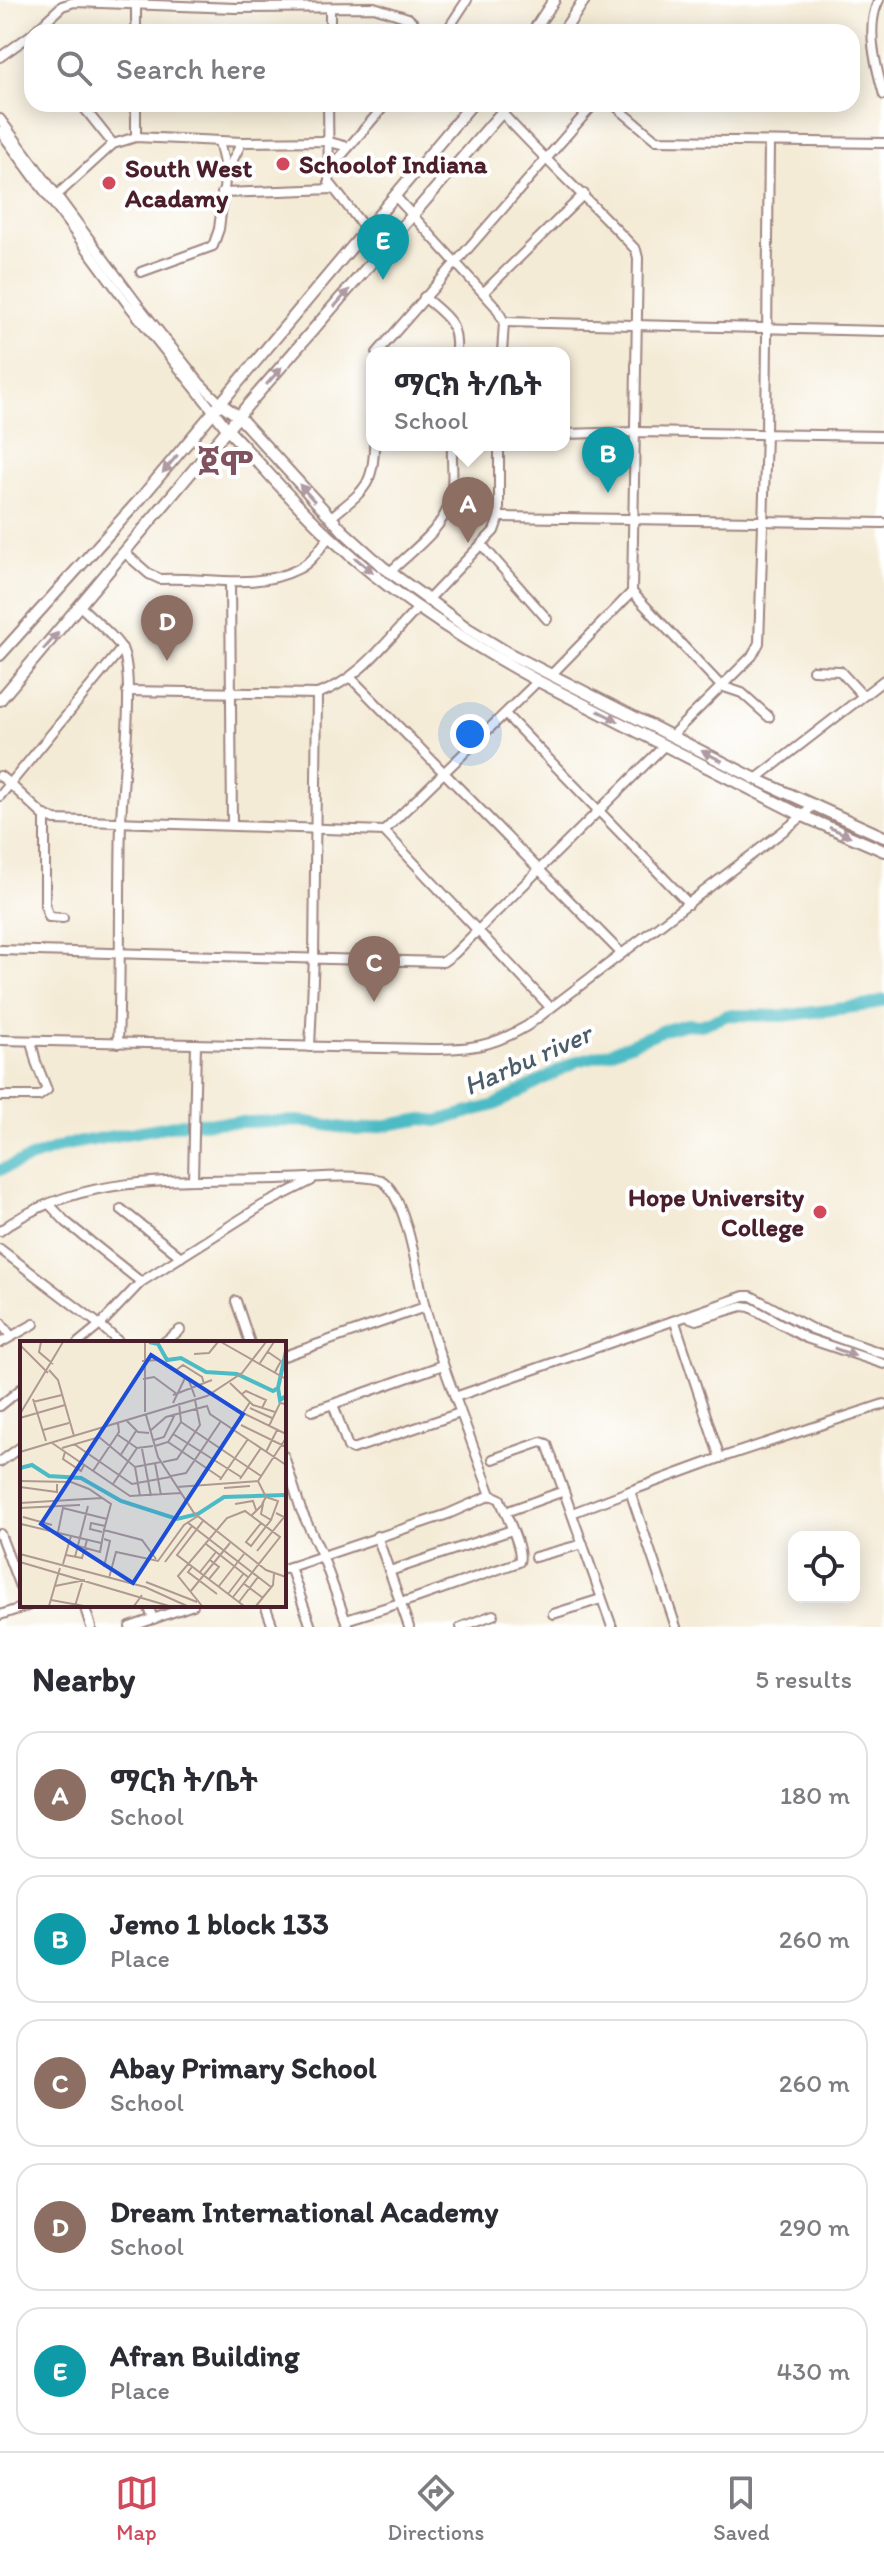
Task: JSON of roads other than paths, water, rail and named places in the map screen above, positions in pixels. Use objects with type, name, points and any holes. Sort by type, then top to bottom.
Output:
[{"type":"main road","points":[[538,24],[554,0]]},
{"type":"main road","points":[[568,24],[584,0]]},
{"type":"main road","points":[[0,655],[110,533],[465,112]]},
{"type":"main road","points":[[0,700],[503,112]]},
{"type":"main road","points":[[256,436],[251,413],[258,395]]},
{"type":"main road","points":[[217,408],[239,417],[330,518],[423,605],[552,674],[579,695]]},
{"type":"main road","points":[[217,408],[228,430],[329,537],[497,659],[538,681],[579,695],[668,740],[803,816],[884,851]]},
{"type":"main road","points":[[211,451],[240,443]]},
{"type":"main road","points":[[668,740],[884,837]]},
{"type":"street","points":[[451,24],[467,0]]},
{"type":"street","points":[[879,0],[872,21],[877,72],[884,95]]},
{"type":"street","points":[[44,24],[67,3],[235,4],[383,10],[408,18],[414,24]]},
{"type":"street","points":[[136,5],[136,24]]},
{"type":"street","points":[[330,8],[330,24]]},
{"type":"street","points":[[0,57],[24,41]]},
{"type":"street","points":[[87,112],[113,144]]},
{"type":"street","points":[[136,112],[136,137]]},
{"type":"street","points":[[328,112],[329,182],[366,230]]},
{"type":"street","points":[[328,171],[379,112]]},
{"type":"street","points":[[509,112],[544,159],[584,194],[636,250],[637,432],[632,592],[552,674]]},
{"type":"street","points":[[382,347],[587,112]]},
{"type":"street","points":[[623,112],[656,140],[884,143]]},
{"type":"street","points":[[0,119],[126,302],[217,408]]},
{"type":"street","points":[[0,131],[55,197]]},
{"type":"street","points":[[55,197],[113,144],[136,137],[242,142],[326,141],[348,147]]},
{"type":"street","points":[[219,141],[226,173]]},
{"type":"street","points":[[141,272],[213,246],[219,229],[226,173],[242,142]]},
{"type":"street","points":[[0,950],[443,962],[752,656],[759,643],[764,523],[769,143]]},
{"type":"street","points":[[222,193],[334,189]]},
{"type":"street","points":[[484,292],[584,194]]},
{"type":"street","points":[[395,196],[496,307],[504,322],[502,347]]},
{"type":"street","points":[[424,297],[452,321],[456,347]]},
{"type":"street","points":[[504,322],[884,331]]},
{"type":"street","points":[[570,434],[884,436]]},
{"type":"street","points":[[330,518],[361,492],[369,481],[374,451]]},
{"type":"street","points":[[390,572],[426,537],[448,506],[452,451]]},
{"type":"street","points":[[127,691],[317,694],[351,678],[494,531],[499,517],[499,451]]},
{"type":"street","points":[[499,517],[884,523]]},
{"type":"street","points":[[125,553],[149,574],[160,579],[256,580],[299,569],[329,537]]},
{"type":"street","points":[[482,545],[547,619]]},
{"type":"street","points":[[230,582],[232,825]]},
{"type":"street","points":[[632,592],[721,686],[742,693],[769,717]]},
{"type":"street","points":[[81,607],[122,648],[127,691],[121,824],[118,1043]]},
{"type":"street","points":[[0,796],[122,648]]},
{"type":"street","points":[[813,670],[840,671],[863,696]]},
{"type":"street","points":[[351,678],[621,953]]},
{"type":"street","points":[[756,779],[884,680]]},
{"type":"street","points":[[384,831],[538,681]]},
{"type":"street","points":[[310,1047],[317,694]]},
{"type":"street","points":[[506,715],[689,904]]},
{"type":"street","points":[[0,776],[55,820],[384,831],[550,1007]]},
{"type":"street","points":[[0,1040],[477,1048],[512,1035],[689,904],[803,816],[814,804]]},
{"type":"street","points":[[45,815],[45,905],[49,917],[63,918]]},
{"type":"street","points":[[0,1096],[39,1096],[47,1090],[31,1041]]},
{"type":"street","points":[[193,1180],[197,1112],[196,1044]]},
{"type":"street","points":[[80,1341],[141,1282],[263,1205],[316,1178]]},
{"type":"street","points":[[0,1231],[22,1215],[75,1194],[167,1181],[374,1179],[389,1185],[408,1233],[425,1307],[443,1365],[491,1495],[500,1499],[512,1530],[521,1556],[519,1562],[347,1623],[322,1555],[301,1510],[286,1462]]},
{"type":"street","points":[[49,1204],[66,1222],[141,1282]]},
{"type":"street","points":[[121,1209],[181,1257]]},
{"type":"street","points":[[0,1249],[118,1341]]},
{"type":"street","points":[[455,1397],[675,1322],[699,1310],[751,1296],[812,1329],[884,1354]]},
{"type":"street","points":[[236,1301],[249,1341]]},
{"type":"street","points":[[688,1317],[696,1320],[742,1306],[750,1307],[806,1338],[884,1364]]},
{"type":"street","points":[[286,1355],[425,1307]]},
{"type":"street","points":[[0,1322],[11,1336]]},
{"type":"street","points":[[675,1322],[720,1458]]},
{"type":"street","points":[[0,1343],[34,1324]]},
{"type":"street","points":[[806,1338],[812,1329]]},
{"type":"street","points":[[166,1341],[180,1330]]},
{"type":"street","points":[[312,1411],[443,1365]]},
{"type":"street","points":[[0,1406],[20,1390]]},
{"type":"street","points":[[333,1404],[344,1441],[353,1449],[460,1413]]},
{"type":"street","points":[[572,1513],[720,1458],[884,1404]]},
{"type":"street","points":[[493,1459],[545,1442],[612,1627]]},
{"type":"street","points":[[0,1462],[20,1447]]},
{"type":"street","points":[[511,1510],[564,1491]]},
{"type":"street","points":[[630,1491],[676,1627]]},
{"type":"street","points":[[311,1627],[287,1568],[448,1514],[491,1495]]},
{"type":"street","points":[[390,1571],[512,1530]]},
{"type":"street","points":[[0,1534],[20,1587]]},
{"type":"street","points":[[377,1536],[409,1627]]},
{"type":"street","points":[[535,1557],[583,1544]]},
{"type":"street","points":[[553,1614],[601,1599]]},
{"type":"street","points":[[0,1615],[22,1607]]},
{"type":"street","points":[[85,1607],[91,1627]]},
{"type":"street","points":[[149,1607],[153,1619]]},
{"type":"street","points":[[130,1627],[187,1607]]},
{"type":"street","points":[[266,1607],[273,1627]]},
{"type":"street","points":[[461,1627],[493,1615]]},
{"type":"waterway","name":"Harbu river","points":[[0,1170],[65,1145],[186,1123],[300,1121],[358,1130],[423,1119],[437,1121],[495,1105],[577,1061],[608,1053],[664,1030],[687,1024],[701,1025],[728,1015],[783,1016],[869,1005],[884,1000]]},
{"type":"place","name":"Schoolof Indiana","points":[[283,164]]},
{"type":"place","name":"South West Acadamy","points":[[109,183]]},
{"type":"place","name":"Afran Building","points":[[383,280]]},
{"type":"place","name":"Jemo 1 block 133","points":[[608,493]]},
{"type":"place","name":"ማርክ ት/ቤት","points":[[468,543]]},
{"type":"place","name":"Dream International Academy","points":[[167,661]]},
{"type":"place","name":"Abay Primary School","points":[[374,1002]]},
{"type":"place","name":"Hope University College","points":[[820,1212]]},
{"type":"district","name":"ጀሞ","points":[[226,463]]}]
